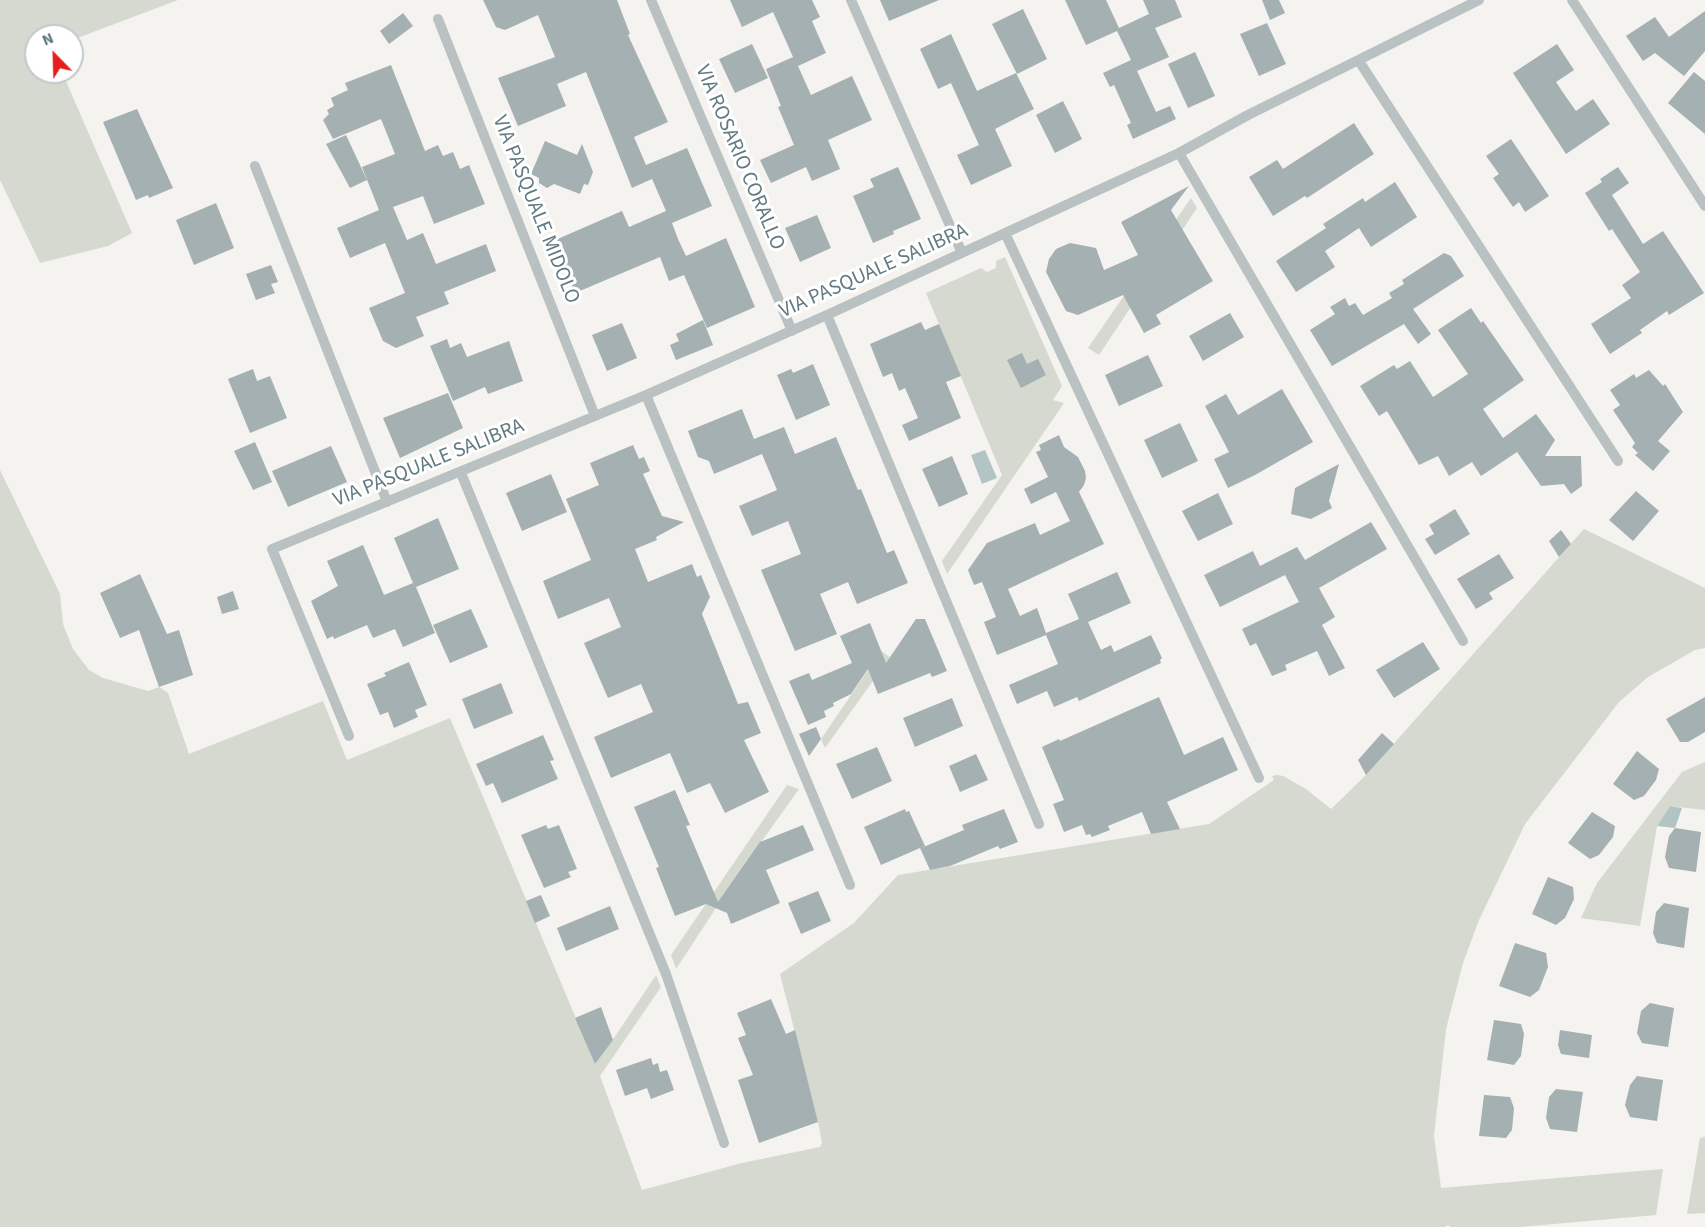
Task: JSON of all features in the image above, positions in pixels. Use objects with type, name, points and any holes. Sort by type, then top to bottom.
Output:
[{"type":"street","name":"VIA ROSARIO CORALLO","points":[[651,0],[792,331]]},
{"type":"street","points":[[851,0],[962,254]]},
{"type":"street","name":"VIA PASQUALE SALIBRA","points":[[348,736],[273,549],[646,395],[962,254],[1179,153],[1248,115],[1479,0]]},
{"type":"street","points":[[1572,0],[1705,206]]},
{"type":"street","name":"VIA PASQUALE MIDOLO","points":[[438,19],[595,416]]},
{"type":"street","points":[[1359,61],[1618,461]]},
{"type":"street","points":[[1179,153],[1463,641]]},
{"type":"street","points":[[255,166],[387,502]]},
{"type":"street","points":[[1005,234],[1259,778]]},
{"type":"street","points":[[827,315],[1039,824]]},
{"type":"street","points":[[646,395],[850,885]]},
{"type":"street","points":[[461,472],[666,974],[724,1143]]},
{"type":"shaded area","points":[[0,0],[178,0],[84,35],[84,24],[24,24],[24,84],[67,84],[132,233],[108,246],[40,263],[0,180]]},
{"type":"shaded area","points":[[1191,198],[1197,208],[1099,355],[1088,348]]},
{"type":"shaded area","points":[[1005,257],[1062,386],[1053,400],[1064,403],[947,574],[942,561],[1002,475],[926,293],[981,268],[987,272],[996,268],[996,261]]},
{"type":"shaded area","points":[[985,450],[997,478],[982,484],[971,455]]},
{"type":"shaded area","points":[[0,470],[60,594],[63,624],[73,649],[89,670],[103,678],[148,691],[159,687],[168,693],[189,754],[323,701],[347,760],[450,718],[595,1064],[656,975],[661,987],[600,1076],[642,1190],[742,1163],[820,1147],[822,1143],[819,1126],[780,974],[854,923],[898,875],[1209,824],[1274,780],[1272,776],[1277,775],[1306,789],[1331,809],[1366,775],[1584,529],[1705,588],[1705,648],[1695,650],[1648,677],[1619,702],[1525,824],[1479,920],[1463,963],[1446,1029],[1434,1136],[1441,1188],[1663,1169],[1656,1215],[1520,1227],[1450,1227],[1448,1225],[1445,1227],[0,1227]]},
{"type":"shaded area","points":[[881,651],[890,657],[825,748],[821,739]]},
{"type":"shaded area","points":[[1705,762],[1705,810],[1670,806],[1657,826],[1640,926],[1581,918],[1597,883],[1682,772]]},
{"type":"shaded area","points":[[787,785],[799,789],[739,873],[676,969],[671,955]]},
{"type":"shaded area","points":[[1670,806],[1682,808],[1675,828],[1657,826]]},
{"type":"shaded area","points":[[1705,1137],[1705,1213],[1687,1214],[1700,1138]]},
{"type":"building","points":[[483,0],[617,0],[630,34],[628,35],[668,122],[634,137],[652,179],[632,188],[586,72],[557,84],[566,106],[518,126],[498,78],[555,57],[538,15],[505,30],[496,27]]},
{"type":"building","points":[[730,0],[812,0],[820,17],[812,21],[826,53],[798,66],[811,95],[852,76],[872,120],[828,140],[840,169],[812,181],[806,167],[771,183],[760,160],[794,145],[778,107],[781,106],[766,69],[793,57],[773,12],[742,27]]},
{"type":"building","points":[[880,0],[939,0],[889,21]]},
{"type":"building","points":[[1065,0],[1106,0],[1119,28],[1149,14],[1143,0],[1175,0],[1182,17],[1155,28],[1169,57],[1137,71],[1156,112],[1170,106],[1176,119],[1133,139],[1127,125],[1131,123],[1114,85],[1110,87],[1103,73],[1131,60],[1117,31],[1086,45]]},
{"type":"building","points":[[1262,0],[1279,0],[1285,13],[1270,20]]},
{"type":"building","points":[[1023,9],[1047,59],[1017,74],[992,24]]},
{"type":"building","points":[[1705,11],[1705,51],[1684,76],[1655,53],[1643,61],[1626,36],[1655,17],[1669,37]]},
{"type":"building","points":[[403,13],[413,26],[389,44],[380,31]]},
{"type":"building","points":[[1267,23],[1286,64],[1259,76],[1240,34]]},
{"type":"building","points":[[951,34],[977,91],[1016,73],[1034,109],[995,129],[1012,166],[971,185],[957,155],[979,145],[951,83],[938,89],[920,49]]},
{"type":"building","points":[[752,44],[768,78],[735,93],[719,59]]},
{"type":"building","points":[[1557,44],[1574,70],[1556,82],[1576,111],[1593,99],[1610,124],[1566,154],[1513,73]]},
{"type":"building","points":[[1195,52],[1215,96],[1188,108],[1168,64]]},
{"type":"building","points":[[391,65],[425,151],[438,145],[443,156],[453,152],[460,169],[469,165],[485,204],[434,224],[423,196],[393,207],[407,240],[423,233],[436,264],[486,244],[496,271],[444,292],[449,304],[416,317],[424,336],[396,348],[383,341],[369,308],[405,293],[385,243],[350,258],[337,228],[379,210],[362,167],[395,154],[381,119],[333,139],[323,120],[329,114],[327,110],[334,106],[331,98],[348,90],[345,83]]},
{"type":"building","points":[[1694,72],[1705,81],[1705,134],[1668,103]]},
{"type":"building","points":[[1063,101],[1082,139],[1055,153],[1036,115]]},
{"type":"building","points":[[137,109],[173,188],[149,198],[148,195],[136,200],[103,122]]},
{"type":"building","points":[[1354,123],[1374,154],[1307,198],[1305,196],[1273,216],[1249,177],[1277,160],[1283,169]]},
{"type":"building","points":[[346,135],[367,180],[350,188],[326,144]]},
{"type":"building","points":[[1511,139],[1549,196],[1525,212],[1519,202],[1513,207],[1493,178],[1499,174],[1486,156]]},
{"type":"building","points":[[545,141],[577,155],[582,144],[593,172],[588,185],[584,184],[580,194],[554,184],[547,188],[539,183],[539,178],[531,174]]},
{"type":"building","points":[[687,148],[712,206],[672,223],[678,239],[686,256],[726,238],[755,307],[707,328],[684,275],[669,281],[660,257],[575,293],[553,241],[622,211],[629,227],[666,211],[646,165]]},
{"type":"building","points":[[898,167],[921,219],[873,243],[853,196],[874,187],[870,179]]},
{"type":"building","points":[[1618,167],[1629,183],[1612,195],[1643,244],[1663,231],[1704,293],[1669,315],[1667,311],[1640,330],[1642,333],[1610,354],[1591,324],[1631,298],[1622,285],[1640,272],[1612,229],[1609,231],[1585,193],[1602,182],[1600,179]]},
{"type":"building","points":[[1395,182],[1417,217],[1371,247],[1359,228],[1325,251],[1335,267],[1296,292],[1276,261],[1326,228],[1323,224],[1363,198],[1365,202]]},
{"type":"building","points":[[1189,186],[1171,210],[1213,281],[1156,315],[1161,324],[1144,333],[1123,295],[1078,315],[1066,311],[1046,272],[1049,259],[1056,249],[1070,243],[1096,248],[1104,270],[1138,255],[1121,222]]},
{"type":"building","points":[[216,203],[234,248],[194,265],[176,220]]},
{"type":"building","points":[[817,215],[831,248],[800,262],[785,228]]},
{"type":"building","points":[[1444,253],[1451,256],[1464,276],[1413,309],[1431,334],[1418,344],[1404,324],[1332,366],[1310,330],[1335,314],[1330,307],[1345,298],[1349,306],[1355,303],[1363,315],[1392,298],[1389,293],[1404,284],[1402,280]]},
{"type":"building","points":[[271,265],[278,282],[271,284],[275,293],[256,300],[246,274]]},
{"type":"building","points":[[1471,308],[1481,323],[1483,321],[1524,380],[1483,409],[1503,438],[1536,414],[1555,440],[1545,456],[1581,456],[1582,486],[1571,494],[1564,484],[1541,486],[1517,452],[1481,476],[1472,462],[1449,476],[1438,456],[1419,465],[1387,411],[1379,416],[1360,386],[1394,365],[1397,369],[1410,361],[1433,397],[1468,374],[1438,330]]},
{"type":"building","points":[[1230,313],[1244,337],[1203,361],[1189,336]]},
{"type":"building","points":[[703,320],[713,345],[676,360],[670,345],[679,341],[676,334]]},
{"type":"building","points":[[921,322],[925,330],[939,324],[961,376],[946,382],[961,418],[909,441],[902,425],[918,418],[905,388],[899,391],[892,373],[883,377],[870,344]]},
{"type":"building","points":[[622,323],[637,358],[607,371],[592,335]]},
{"type":"building","points":[[447,339],[450,348],[461,343],[467,357],[509,341],[523,381],[488,394],[485,387],[453,401],[430,346]]},
{"type":"building","points":[[1022,353],[1027,364],[1038,359],[1046,375],[1021,388],[1007,360]]},
{"type":"building","points":[[1148,355],[1163,386],[1119,406],[1105,375]]},
{"type":"building","points":[[813,364],[830,405],[796,420],[777,375],[791,369],[793,373]]},
{"type":"building","points":[[253,369],[257,381],[270,376],[287,418],[250,433],[228,379]]},
{"type":"building","points":[[1649,370],[1663,386],[1665,384],[1683,412],[1658,441],[1670,451],[1653,471],[1635,455],[1638,453],[1632,447],[1635,443],[1613,410],[1620,405],[1610,390],[1634,374],[1636,378]]},
{"type":"building","points":[[1282,389],[1313,442],[1228,488],[1214,459],[1229,452],[1205,406],[1226,394],[1238,415]]},
{"type":"building","points":[[448,393],[463,428],[400,458],[383,418]]},
{"type":"building","points":[[742,409],[754,439],[784,427],[795,454],[836,437],[858,490],[861,489],[887,553],[894,550],[908,583],[857,604],[848,582],[820,594],[837,634],[795,651],[761,570],[801,554],[788,521],[752,536],[739,506],[777,490],[762,454],[714,474],[709,461],[698,457],[688,431]]},
{"type":"building","points":[[1180,423],[1198,461],[1162,478],[1144,440]]},
{"type":"building","points":[[1059,435],[1064,447],[1078,457],[1085,471],[1084,485],[1079,492],[1104,544],[1008,589],[1020,616],[1037,608],[1046,633],[1079,619],[1068,594],[1117,572],[1131,603],[1088,622],[1101,650],[1111,645],[1114,652],[1151,635],[1162,658],[1161,663],[1079,701],[1077,697],[1054,707],[1047,691],[1017,704],[1009,685],[1058,664],[1046,635],[997,655],[984,622],[996,617],[982,582],[974,585],[968,570],[987,543],[1035,523],[1040,535],[1070,521],[1056,492],[1031,504],[1024,489],[1048,477],[1036,452],[1041,450],[1039,445]]},
{"type":"building","points":[[255,442],[272,482],[253,490],[234,451]]},
{"type":"building","points":[[633,445],[639,459],[644,457],[650,471],[643,474],[662,516],[684,522],[656,537],[657,540],[635,549],[648,582],[692,564],[697,577],[701,575],[710,597],[702,614],[738,704],[748,702],[761,733],[744,740],[769,792],[725,813],[710,783],[687,793],[670,753],[611,778],[594,737],[653,712],[641,684],[608,698],[584,643],[621,627],[609,598],[558,619],[543,581],[591,560],[566,499],[599,485],[590,463]]},
{"type":"building","points":[[331,446],[347,482],[288,507],[272,471]]},
{"type":"building","points":[[952,456],[968,494],[939,507],[922,469]]},
{"type":"building","points":[[1339,464],[1329,501],[1332,508],[1311,519],[1291,514],[1295,488]]},
{"type":"building","points":[[551,474],[567,512],[522,531],[506,493]]},
{"type":"building","points":[[1636,491],[1659,511],[1633,541],[1609,520]]},
{"type":"building","points":[[1218,493],[1233,524],[1198,541],[1182,511]]},
{"type":"building","points":[[1455,509],[1470,534],[1435,555],[1425,539],[1434,534],[1429,525]]},
{"type":"building","points":[[438,518],[459,569],[416,587],[435,633],[403,647],[395,629],[373,638],[367,625],[334,639],[333,636],[327,639],[311,601],[338,586],[327,561],[363,545],[384,595],[413,583],[394,538]]},
{"type":"building","points":[[1371,522],[1387,549],[1319,588],[1335,617],[1322,625],[1345,668],[1329,676],[1317,651],[1285,665],[1287,670],[1272,676],[1256,643],[1250,646],[1242,629],[1299,602],[1285,575],[1220,607],[1204,575],[1253,551],[1260,566],[1297,547],[1305,560]]},
{"type":"building","points":[[1561,530],[1571,544],[1559,557],[1549,541]]},
{"type":"building","points":[[1499,554],[1514,578],[1489,593],[1493,599],[1476,609],[1457,579]]},
{"type":"building","points":[[140,574],[167,634],[179,630],[193,675],[159,687],[139,630],[120,638],[100,593]]},
{"type":"building","points":[[233,591],[239,609],[222,614],[217,597]]},
{"type":"building","points":[[471,609],[488,647],[450,663],[433,625]]},
{"type":"building","points":[[916,619],[925,619],[947,671],[932,677],[930,673],[878,694],[868,669],[851,694],[833,703],[834,706],[824,711],[826,717],[808,725],[789,681],[809,673],[812,680],[852,663],[840,636],[870,623],[886,663]]},
{"type":"building","points":[[1423,642],[1440,669],[1394,698],[1376,670]]},
{"type":"building","points":[[409,662],[427,705],[415,710],[418,717],[394,728],[388,712],[380,715],[367,684],[386,676],[384,673]]},
{"type":"building","points":[[501,683],[513,713],[474,729],[462,699]]},
{"type":"building","points":[[1159,697],[1184,755],[1223,737],[1238,770],[1167,802],[1180,829],[1151,834],[1142,812],[1108,826],[1110,830],[1092,837],[1090,834],[1086,835],[1082,825],[1064,832],[1053,804],[1064,800],[1042,747]]},
{"type":"building","points":[[1705,697],[1705,732],[1688,742],[1680,742],[1666,719]]},
{"type":"building","points":[[952,698],[963,726],[915,747],[903,718]]},
{"type":"building","points":[[816,727],[821,739],[809,756],[799,734]]},
{"type":"building","points":[[1382,733],[1394,744],[1366,775],[1358,760]]},
{"type":"building","points":[[543,735],[554,760],[550,761],[558,779],[502,803],[493,783],[486,786],[476,764]]},
{"type":"building","points":[[877,747],[892,781],[852,799],[836,764]]},
{"type":"building","points":[[1637,751],[1659,769],[1656,780],[1644,796],[1634,800],[1613,784]]},
{"type":"building","points":[[976,754],[988,780],[960,792],[949,766]]},
{"type":"building","points":[[675,790],[690,825],[686,826],[718,902],[760,842],[803,825],[814,850],[766,870],[780,903],[731,924],[727,913],[706,904],[675,916],[656,868],[659,867],[634,807]]},
{"type":"building","points":[[905,809],[906,812],[909,811],[925,846],[921,848],[964,830],[962,825],[1004,809],[1018,842],[1000,849],[998,846],[950,866],[930,870],[920,848],[881,865],[864,827]]},
{"type":"building","points":[[1592,812],[1615,826],[1613,837],[1599,855],[1590,859],[1568,843]]},
{"type":"building","points":[[546,825],[548,829],[559,825],[577,869],[568,872],[571,877],[544,888],[521,835]]},
{"type":"building","points":[[1675,828],[1701,832],[1696,872],[1669,868],[1665,857],[1669,836]]},
{"type":"building","points":[[1548,877],[1573,887],[1574,899],[1565,918],[1556,925],[1532,914]]},
{"type":"building","points":[[818,891],[831,921],[801,934],[788,903]]},
{"type":"building","points":[[541,895],[550,916],[535,923],[526,901]]},
{"type":"building","points":[[1664,903],[1689,908],[1684,948],[1657,943],[1653,933],[1656,912]]},
{"type":"building","points":[[610,906],[619,929],[566,951],[557,928]]},
{"type":"building","points":[[1515,943],[1546,953],[1548,967],[1539,990],[1530,997],[1499,986]]},
{"type":"building","points":[[771,999],[786,1034],[795,1030],[818,1122],[759,1143],[738,1080],[753,1075],[738,1038],[746,1035],[737,1013]]},
{"type":"building","points":[[1650,1003],[1674,1008],[1668,1047],[1642,1043],[1637,1033],[1641,1011]]},
{"type":"building","points":[[601,1007],[613,1040],[595,1064],[575,1018]]},
{"type":"building","points":[[1494,1020],[1521,1024],[1524,1034],[1521,1056],[1514,1065],[1487,1060]]},
{"type":"building","points":[[1560,1030],[1592,1035],[1589,1058],[1561,1054],[1558,1045]]},
{"type":"building","points":[[651,1058],[653,1065],[658,1063],[660,1072],[667,1070],[674,1090],[651,1099],[647,1088],[625,1096],[616,1070]]},
{"type":"building","points":[[1637,1076],[1663,1080],[1657,1121],[1630,1117],[1625,1105],[1630,1085]]},
{"type":"building","points":[[1556,1089],[1583,1092],[1577,1132],[1550,1129],[1546,1118],[1549,1097]]},
{"type":"building","points":[[1484,1095],[1510,1097],[1514,1108],[1512,1130],[1506,1138],[1479,1136]]}]
